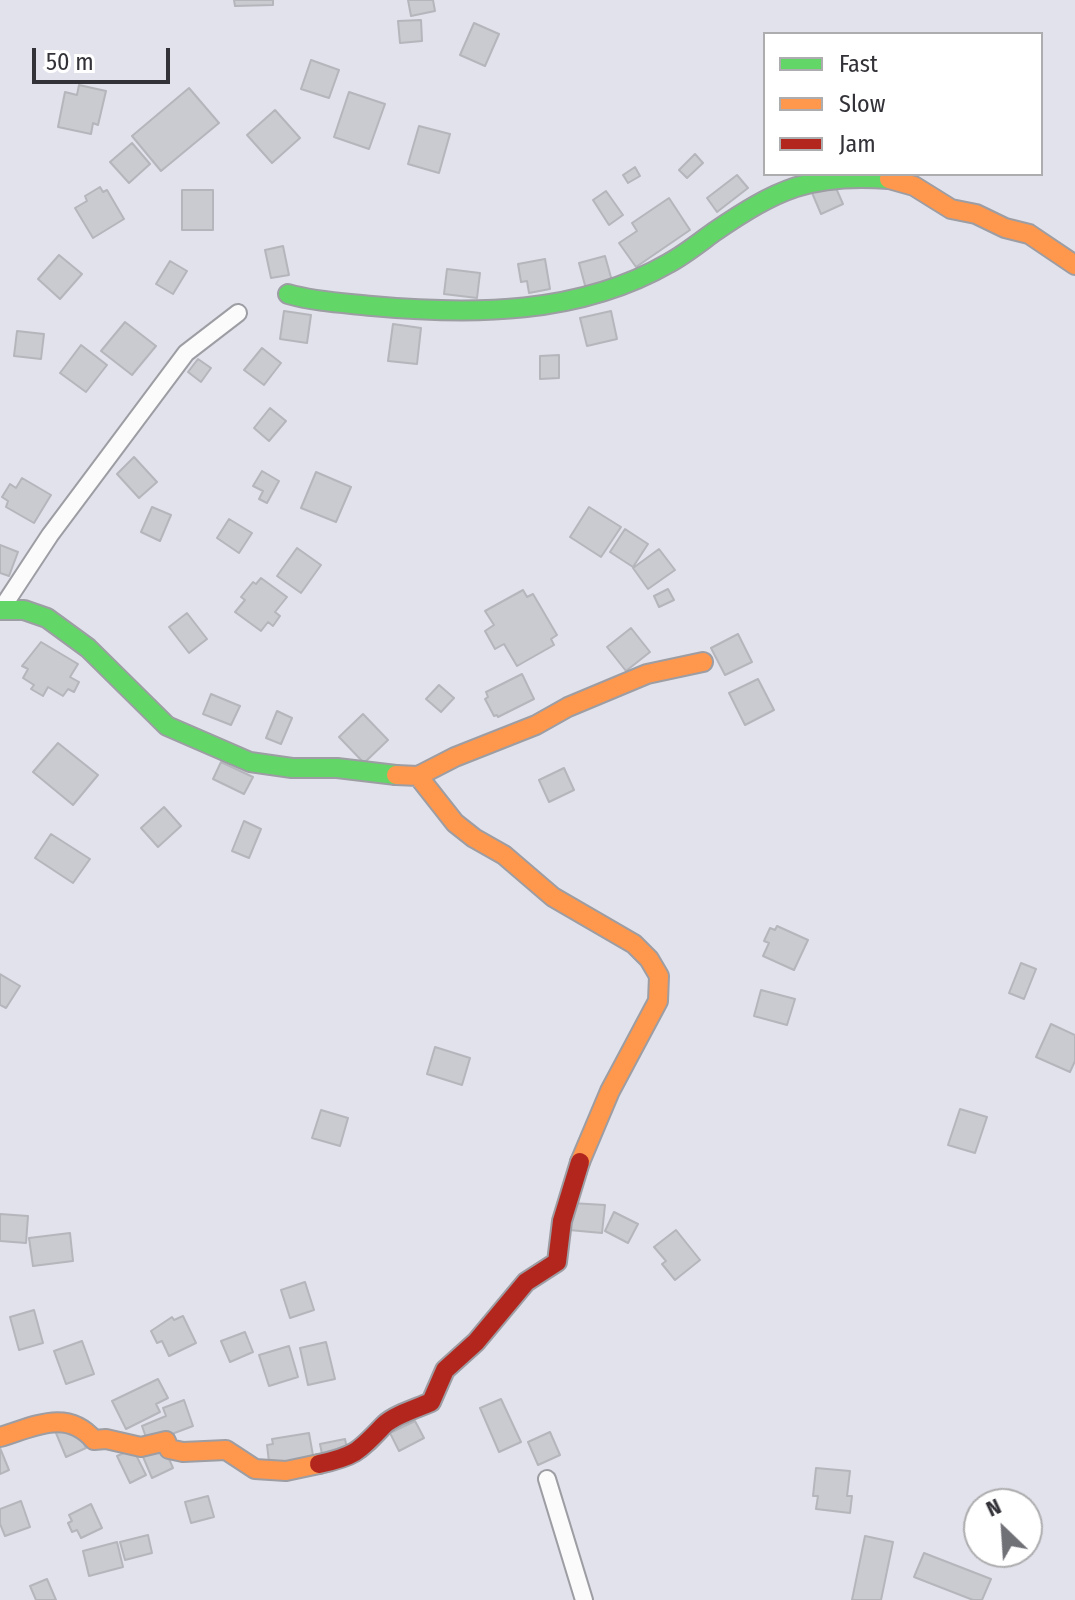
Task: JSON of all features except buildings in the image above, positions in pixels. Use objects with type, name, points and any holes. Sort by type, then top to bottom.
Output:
[{"type":"street","points":[[288,294],[309,300],[409,309],[465,310],[530,308],[595,295],[668,264],[748,209],[788,188],[816,180],[851,176],[890,179],[914,186],[951,209],[976,214],[1005,228],[1029,234],[1075,265]]},
{"type":"street","points":[[0,610],[50,535],[186,353],[238,313]]},
{"type":"street","points":[[0,610],[24,610],[47,618],[88,648],[167,726],[250,762],[292,768],[337,768],[418,776],[633,679],[703,662]]},
{"type":"street","points":[[0,1437],[57,1420],[78,1425],[94,1440],[106,1439],[141,1447],[166,1441],[169,1449],[183,1452],[226,1450],[255,1469],[286,1471],[349,1457],[379,1434],[385,1424],[431,1402],[445,1370],[476,1342],[526,1282],[557,1262],[562,1221],[575,1173],[610,1091],[658,1001],[659,976],[649,959],[634,944],[553,897],[504,855],[455,823],[418,776]]},
{"type":"street","points":[[547,1479],[584,1600]]},
{"type":"traffic: fast","points":[[288,294],[340,303],[410,309],[486,310],[562,302],[634,280],[675,260],[757,205],[796,187],[838,179],[889,179]]},
{"type":"traffic: fast","points":[[0,610],[24,610],[47,618],[88,648],[167,726],[250,762],[396,775]]},
{"type":"traffic: slow","points":[[889,179],[914,186],[951,209],[976,214],[1005,228],[1029,234],[1075,265]]},
{"type":"traffic: slow","points":[[396,775],[418,776],[647,674],[703,662]]},
{"type":"traffic: slow","points":[[418,776],[455,823],[504,855],[553,897],[634,944],[649,959],[659,976],[658,1001],[610,1091],[580,1162]]},
{"type":"traffic: slow","points":[[0,1437],[38,1425],[61,1422],[84,1430],[94,1440],[106,1439],[141,1447],[166,1441],[169,1449],[183,1452],[226,1450],[255,1469],[286,1471],[319,1464]]},
{"type":"traffic: jam","points":[[319,1464],[349,1455],[362,1447],[388,1421],[431,1402],[445,1370],[476,1342],[526,1282],[557,1262],[562,1221],[580,1162]]}]
